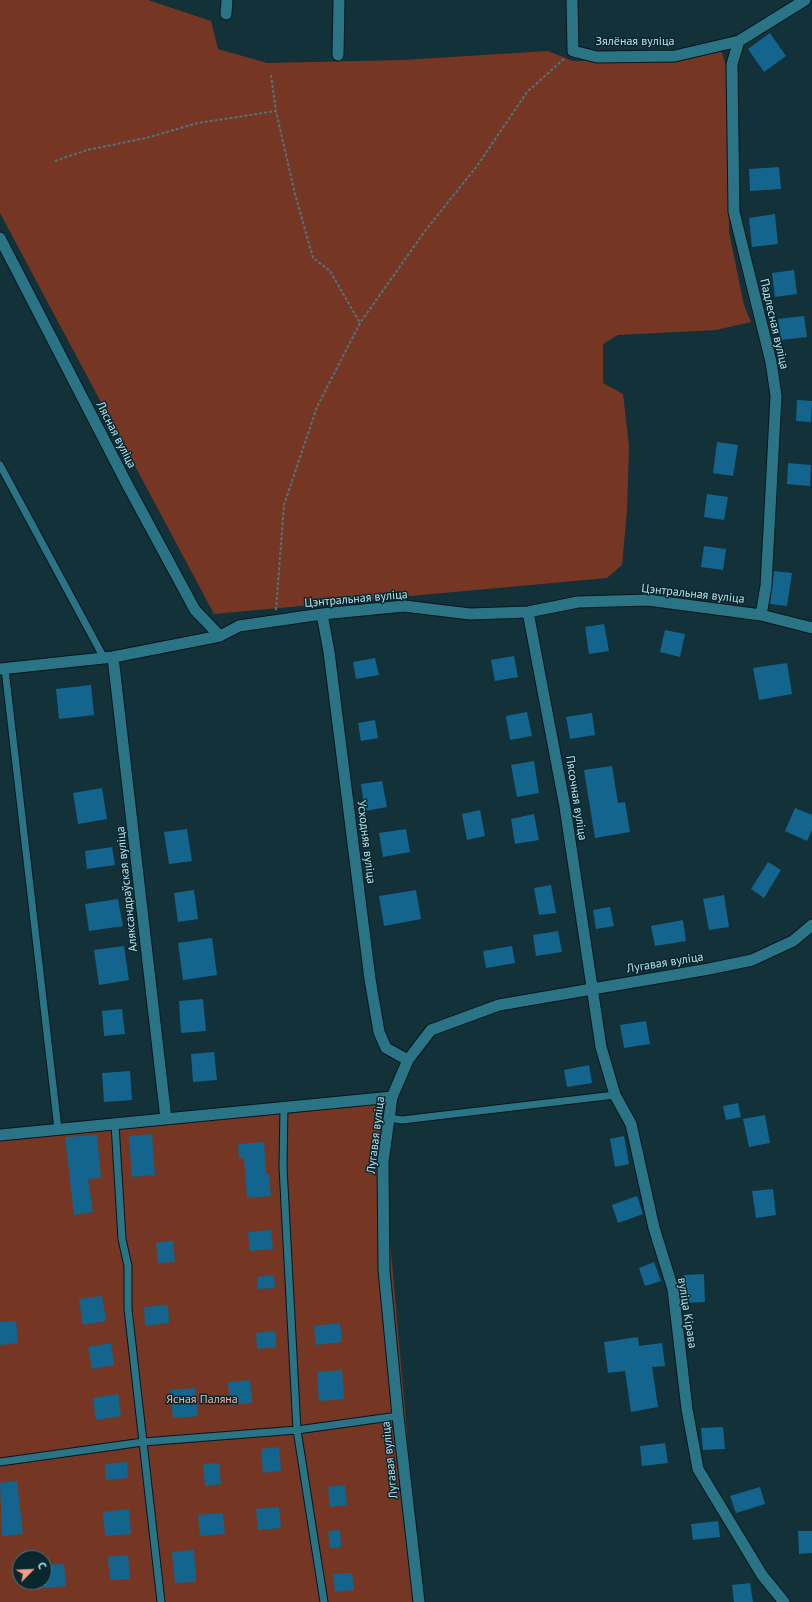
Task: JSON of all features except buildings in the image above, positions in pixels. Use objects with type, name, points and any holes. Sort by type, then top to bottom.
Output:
[{"type":"street","points":[[226,0],[226,14]]},
{"type":"street","points":[[338,55],[339,0]]},
{"type":"street","points":[[572,0],[573,51]]},
{"type":"street","name":"Зялёная вуліца","points":[[573,51],[596,57],[675,56],[739,41],[805,0]]},
{"type":"street","name":"Падлесная вуліца","points":[[739,41],[732,64],[734,212],[771,362],[776,396],[766,586],[761,615]]},
{"type":"street","name":"Лясная вуліца","points":[[0,238],[128,486],[195,610],[220,636]]},
{"type":"street","name":"Цэнтральная вуліца","points":[[2,669],[108,657],[220,636],[239,626],[322,614],[404,606],[470,614],[528,612],[578,602],[648,600],[761,615],[812,628]]},
{"type":"street","name":"Пясочная вуліца","points":[[528,612],[565,807],[592,988]]},
{"type":"street","name":"Усходняя вуліца","points":[[322,614],[330,652],[370,978],[379,1032],[386,1048],[408,1060]]},
{"type":"street","name":"Аляксандраўская вуліца","points":[[108,657],[166,1119]]},
{"type":"street","name":"Лугавая вуліца","points":[[419,1602],[398,1416],[384,1270],[383,1162],[392,1096],[408,1060],[431,1030],[499,1005],[592,988],[710,970],[752,960],[793,941],[812,926]]},
{"type":"street","name":"вуліца Кірава","points":[[592,988],[601,1047],[615,1095],[631,1124],[654,1228],[673,1290],[687,1409],[698,1469],[762,1575],[784,1602]]},
{"type":"street","points":[[0,1135],[392,1096]]},
{"type":"lane","points":[[0,465],[108,657]]},
{"type":"lane","points":[[2,669],[58,1129]]},
{"type":"lane","points":[[389,1118],[402,1120],[615,1095]]},
{"type":"lane","points":[[284,1107],[283,1167],[297,1430],[324,1602]]},
{"type":"lane","points":[[115,1124],[122,1239],[128,1266],[128,1309],[161,1602]]},
{"type":"lane","points":[[0,1462],[143,1442],[297,1430],[398,1416]]},
{"type":"path","points":[[275,621],[284,505],[317,407],[360,323],[425,231],[477,166],[527,92],[573,51]]},
{"type":"path","points":[[271,75],[276,111],[295,194],[313,258],[330,271],[360,323]]},
{"type":"path","points":[[55,161],[87,150],[146,138],[198,123],[276,111]]},
{"type":"green space","points":[[0,0],[148,0],[211,21],[218,49],[267,63],[403,60],[548,51],[573,61],[619,60],[721,50],[728,72],[729,232],[744,305],[751,322],[716,330],[618,335],[603,344],[603,383],[623,394],[629,447],[627,511],[622,565],[607,578],[214,614],[0,213]]},
{"type":"green space","name":"Ясная Паляна","points":[[392,1097],[383,1162],[422,1602],[0,1602],[0,1135]]}]
